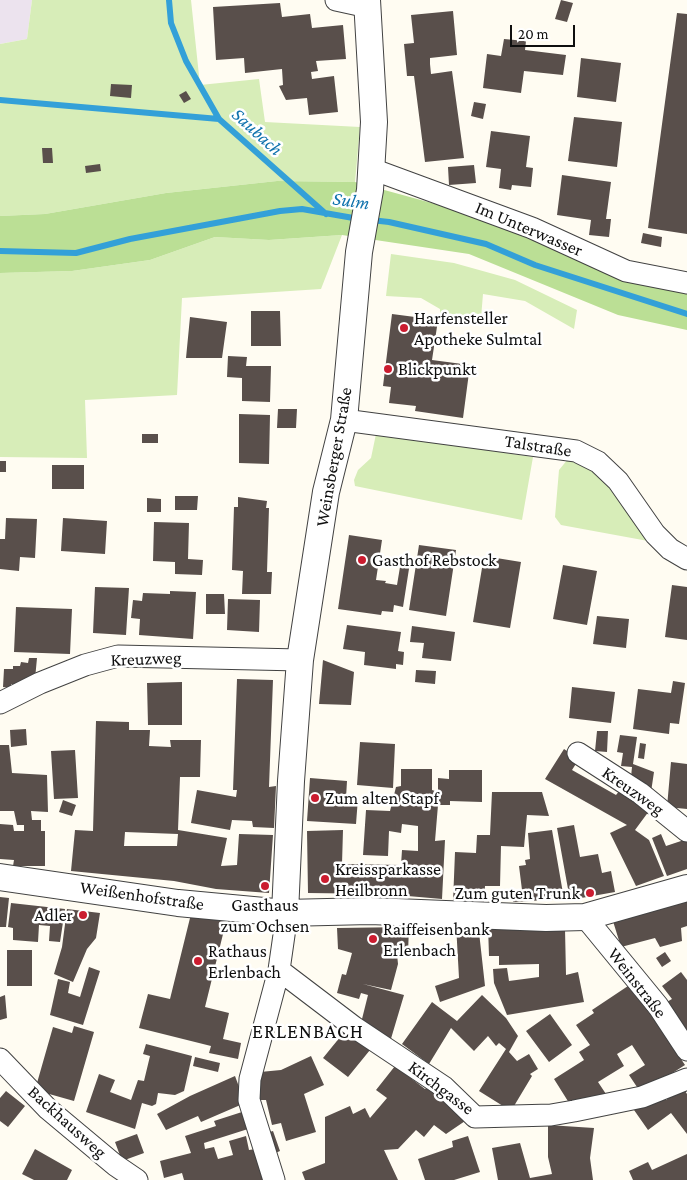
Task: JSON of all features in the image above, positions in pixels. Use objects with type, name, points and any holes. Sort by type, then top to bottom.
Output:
[{"type":"street","points":[[336,0],[367,3]]},
{"type":"street","name":"Weinsberger Straße","points":[[285,913],[291,781],[300,660],[326,492],[344,420],[359,252],[371,179],[374,102],[367,3]]},
{"type":"street","name":"Im Unterwasser","points":[[371,179],[532,228],[626,271],[687,283]]},
{"type":"street","name":"Talstraße","points":[[344,420],[576,451],[598,462],[618,481],[656,534],[670,549],[687,560]]},
{"type":"street","name":"Kreuzweg","points":[[0,703],[40,682],[85,665],[118,656],[300,660]]},
{"type":"street","name":"Kreuzweg","points":[[578,753],[640,793],[687,831]]},
{"type":"street","name":"Weißenhofstraße","points":[[0,876],[178,903],[285,913],[370,911],[585,917],[687,888]]},
{"type":"street","points":[[274,1180],[252,1109],[250,1079],[279,970],[285,928],[285,913]]},
{"type":"street","name":"Weinstraße","points":[[585,917],[658,1006],[687,1050]]},
{"type":"street","name":"Kirchgasse","points":[[279,970],[354,1027],[444,1087],[475,1117],[552,1114],[574,1111],[642,1097],[687,1079]]},
{"type":"street","name":"Backhausweg","points":[[0,1059],[48,1108],[115,1165],[137,1180]]},
{"type":"shaded area","points":[[0,0],[32,0],[27,39],[0,44]]},
{"type":"green space","points":[[32,0],[191,0],[200,85],[259,79],[265,122],[360,127],[355,182],[277,181],[166,193],[45,214],[0,216],[0,44],[27,39]]},
{"type":"green space","points":[[277,181],[355,182],[472,214],[687,292],[687,330],[618,315],[469,254],[342,235],[269,240],[215,237],[150,260],[72,271],[0,273],[0,216],[45,214],[166,193]]},
{"type":"green space","points":[[342,235],[321,289],[182,298],[177,395],[85,400],[87,458],[0,457],[0,273],[72,271],[150,260],[215,237],[269,240]]},
{"type":"green space","points":[[391,254],[454,263],[515,280],[577,310],[574,329],[525,301],[483,294],[481,318],[440,315],[440,309],[421,298],[386,296]]},
{"type":"green space","points":[[376,434],[533,457],[522,520],[355,486],[354,480],[358,470],[371,458]]},
{"type":"green space","points":[[568,459],[602,475],[648,541],[561,525],[555,517],[559,470]]},
{"type":"building","points":[[561,0],[573,3],[567,22],[555,19]]},
{"type":"building","points":[[280,3],[282,17],[310,14],[312,28],[343,25],[346,59],[316,61],[318,71],[311,72],[312,79],[334,76],[338,112],[309,115],[307,98],[286,100],[279,86],[283,85],[282,69],[245,73],[244,58],[216,60],[213,7]]},
{"type":"building","points":[[453,11],[457,55],[430,58],[430,64],[431,74],[452,71],[464,158],[425,162],[414,76],[407,76],[404,44],[414,43],[411,15]]},
{"type":"building","points":[[677,13],[687,14],[687,234],[648,228]]},
{"type":"building","points":[[504,39],[526,41],[525,50],[566,55],[563,75],[524,71],[521,93],[483,88],[487,54],[501,56]]},
{"type":"building","points":[[581,58],[621,63],[616,102],[577,97]]},
{"type":"building","points":[[111,84],[132,85],[131,98],[110,96]]},
{"type":"building","points":[[186,91],[191,99],[184,103],[179,95]]},
{"type":"building","points":[[474,102],[486,104],[483,119],[471,116]]},
{"type":"building","points":[[574,117],[622,122],[617,167],[568,161]]},
{"type":"building","points":[[491,131],[530,136],[526,167],[533,168],[531,187],[512,185],[511,190],[499,188],[501,169],[486,167]]},
{"type":"building","points":[[42,148],[52,148],[53,163],[43,163]]},
{"type":"building","points":[[100,164],[101,171],[86,173],[85,166]]},
{"type":"building","points":[[474,165],[476,183],[449,185],[448,167]]},
{"type":"building","points":[[562,175],[611,182],[606,219],[611,219],[609,237],[589,235],[591,220],[557,215]]},
{"type":"building","points":[[643,233],[662,237],[661,247],[641,243]]},
{"type":"building","points":[[251,311],[280,311],[281,346],[251,346]]},
{"type":"building","points":[[392,314],[438,320],[432,360],[470,365],[463,418],[415,411],[416,406],[389,403],[391,387],[383,386]]},
{"type":"building","points":[[190,317],[227,322],[222,358],[186,358]]},
{"type":"building","points":[[228,356],[247,357],[246,366],[271,366],[270,402],[242,401],[242,378],[227,377]]},
{"type":"building","points":[[278,409],[297,409],[296,428],[277,428]]},
{"type":"building","points":[[239,414],[270,415],[269,464],[239,463]]},
{"type":"building","points":[[142,434],[158,434],[158,443],[142,443]]},
{"type":"building","points":[[0,461],[6,461],[6,472],[0,472]]},
{"type":"building","points":[[52,465],[84,465],[84,489],[52,489]]},
{"type":"building","points":[[175,496],[198,496],[197,510],[175,510]]},
{"type":"building","points":[[238,497],[267,501],[266,508],[269,508],[267,572],[272,572],[271,594],[242,594],[243,571],[232,570],[234,507],[238,507]]},
{"type":"building","points":[[147,498],[161,499],[161,512],[147,512]]},
{"type":"building","points":[[6,518],[37,519],[35,558],[20,557],[19,571],[0,569],[0,539],[5,539]]},
{"type":"building","points":[[63,518],[107,521],[105,554],[61,551]]},
{"type":"building","points":[[154,522],[189,523],[188,559],[203,560],[202,575],[175,574],[175,562],[153,561]]},
{"type":"building","name":"Gasthof Rebstock","points":[[349,535],[382,540],[376,580],[397,585],[402,555],[411,556],[403,607],[394,605],[393,612],[382,611],[381,615],[338,609]]},
{"type":"building","points":[[419,545],[456,550],[446,616],[409,610]]},
{"type":"building","points":[[484,556],[521,562],[510,628],[473,622]]},
{"type":"building","points":[[563,565],[597,571],[587,625],[553,619]]},
{"type":"building","points":[[672,585],[687,587],[687,640],[665,637]]},
{"type":"building","points":[[95,587],[129,588],[126,635],[93,633]]},
{"type":"building","points":[[170,591],[196,592],[193,639],[139,635],[140,619],[131,618],[133,600],[142,601],[143,593],[170,594]]},
{"type":"building","points":[[206,594],[224,594],[225,614],[206,614]]},
{"type":"building","points":[[228,599],[260,600],[259,632],[227,630]]},
{"type":"building","points":[[16,607],[72,609],[70,654],[14,652]]},
{"type":"building","points":[[597,616],[629,619],[626,648],[593,644]]},
{"type":"building","points":[[347,625],[401,632],[398,651],[404,652],[403,665],[396,664],[396,669],[364,665],[365,652],[343,649]]},
{"type":"building","points":[[412,626],[455,632],[451,661],[422,658],[424,643],[410,642]]},
{"type":"building","points":[[29,658],[37,658],[35,679],[20,681],[20,685],[11,684],[11,688],[3,687],[4,669],[13,669],[13,666],[20,666],[21,662],[28,663]]},
{"type":"building","points":[[323,660],[354,672],[351,705],[319,704]]},
{"type":"building","points":[[416,670],[436,671],[435,684],[415,682]]},
{"type":"building","points":[[237,679],[273,680],[269,787],[276,786],[274,828],[253,827],[252,821],[232,820],[230,830],[191,823],[197,790],[236,797],[237,790],[233,790]]},
{"type":"building","points":[[673,681],[685,683],[679,724],[670,723],[669,734],[633,729],[638,689],[671,693]]},
{"type":"building","points":[[182,682],[182,725],[148,725],[147,683]]},
{"type":"building","points":[[572,687],[615,692],[611,723],[569,718]]},
{"type":"building","points":[[96,721],[129,722],[129,730],[150,730],[149,746],[171,747],[170,740],[201,740],[200,777],[180,777],[178,830],[227,838],[221,866],[237,865],[239,834],[273,835],[269,893],[216,889],[174,881],[71,871],[75,830],[93,831]],"holes":[[[125,832],[178,834],[177,846],[124,846]]]},
{"type":"building","points":[[26,729],[27,745],[11,747],[10,730]]},
{"type":"building","points":[[597,731],[608,731],[607,752],[595,751]]},
{"type":"building","points":[[620,735],[637,737],[633,764],[654,772],[651,792],[631,777],[632,767],[621,766],[623,753],[617,752]]},
{"type":"building","points":[[360,742],[395,744],[393,788],[357,785]]},
{"type":"building","points":[[640,743],[646,744],[644,759],[638,758]]},
{"type":"building","points":[[0,745],[9,745],[12,773],[47,775],[48,812],[31,811],[32,820],[41,820],[41,831],[45,831],[45,866],[13,866],[14,860],[0,859],[0,824],[13,825],[14,831],[24,831],[24,825],[17,825],[14,811],[0,811]]},
{"type":"building","points":[[564,749],[579,759],[572,770],[616,795],[624,785],[652,807],[635,830],[649,840],[664,876],[636,886],[610,833],[627,825],[545,779]]},
{"type":"building","points":[[75,750],[78,798],[54,799],[51,751]]},
{"type":"building","points":[[671,762],[687,764],[687,809],[667,807]]},
{"type":"building","points":[[401,769],[432,769],[432,790],[438,792],[438,778],[449,779],[449,770],[482,770],[482,802],[450,801],[450,805],[438,805],[435,841],[445,840],[442,899],[385,894],[308,893],[307,831],[343,830],[342,864],[401,865],[402,850],[418,851],[418,826],[402,824],[401,833],[389,831],[388,856],[363,855],[366,810],[390,811],[396,787],[401,786]]},
{"type":"building","points":[[310,778],[347,781],[346,798],[358,798],[356,824],[307,821]]},
{"type":"building","points":[[492,792],[542,792],[549,816],[527,815],[524,847],[501,846],[500,886],[485,886],[484,903],[453,902],[455,852],[476,853],[477,835],[490,835]]},
{"type":"building","points":[[63,800],[76,805],[72,816],[59,812]]},
{"type":"building","points":[[574,825],[580,857],[598,854],[602,873],[611,871],[615,892],[570,900],[557,828]]},
{"type":"building","points":[[552,830],[564,899],[513,902],[512,891],[522,890],[519,866],[526,865],[525,860],[530,859],[528,833]]},
{"type":"building","points":[[661,834],[666,846],[687,839],[687,869],[667,876],[652,838]]},
{"type":"building","points":[[0,897],[9,898],[6,927],[0,927]]},
{"type":"building","points":[[687,900],[687,926],[681,928],[682,941],[660,947],[655,938],[621,947],[612,918]]},
{"type":"building","points":[[11,903],[65,909],[60,942],[49,941],[50,926],[39,925],[38,942],[13,940],[13,928],[8,927]]},
{"type":"building","points":[[67,909],[100,913],[96,938],[87,949],[73,982],[54,974],[62,947]]},
{"type":"building","points":[[191,914],[226,922],[205,1007],[229,1013],[223,1039],[241,1043],[238,1059],[209,1053],[211,1046],[139,1028],[148,994],[170,999]]},
{"type":"building","points":[[478,923],[485,986],[440,1002],[435,986],[459,978],[456,924]]},
{"type":"building","points":[[488,926],[565,929],[566,975],[578,972],[584,1002],[507,1015],[494,983],[493,969],[507,968],[509,981],[539,977],[539,964],[499,965],[499,956],[489,956]]},
{"type":"building","points":[[409,927],[408,953],[397,954],[398,964],[391,990],[363,984],[404,995],[390,1042],[361,1023],[368,995],[361,993],[359,999],[337,993],[342,974],[346,975],[352,953],[338,949],[337,928]]},
{"type":"building","points":[[7,950],[32,950],[32,986],[7,986]]},
{"type":"building","points":[[665,952],[671,961],[662,967],[656,958]]},
{"type":"building","points":[[89,967],[100,971],[83,1025],[50,1015],[58,979],[70,982],[68,993],[80,997]]},
{"type":"building","points":[[681,972],[687,980],[687,1031],[665,1003],[672,999],[662,986]]},
{"type":"building","points":[[631,984],[685,1065],[641,1093],[629,1075],[645,1065],[632,1045],[617,1054],[624,1066],[598,1082],[608,1097],[571,1106],[554,1079],[584,1060],[579,1052],[590,1045],[576,1025],[594,1013],[592,1010]]},
{"type":"building","points":[[5,995],[7,1018],[0,1020],[0,997]]},
{"type":"building","points":[[482,995],[506,1018],[518,1036],[509,1052],[517,1061],[529,1054],[538,1069],[530,1074],[532,1076],[511,1111],[479,1091],[506,1049],[499,1043],[496,1046],[488,1036],[474,1051],[451,1028],[429,1064],[402,1044],[432,1002],[457,1021]]},
{"type":"building","points":[[550,1014],[572,1045],[549,1062],[526,1031]]},
{"type":"building","points":[[74,1026],[94,1032],[74,1101],[35,1090],[53,1027],[72,1033]]},
{"type":"building","points":[[345,1031],[370,1050],[348,1077],[323,1058]]},
{"type":"building","points":[[146,1044],[192,1056],[184,1091],[175,1095],[158,1093],[156,1104],[152,1106],[142,1103],[135,1129],[86,1112],[99,1074],[115,1080],[110,1092],[131,1100],[138,1080],[144,1081],[150,1056],[143,1054]]},
{"type":"building","points":[[311,1056],[324,1085],[304,1094],[316,1132],[286,1141],[281,1123],[272,1125],[266,1100],[258,1100],[260,1072],[281,1070]]},
{"type":"building","points":[[195,1057],[220,1063],[218,1072],[193,1066]]},
{"type":"building","points":[[395,1066],[425,1089],[430,1085],[468,1119],[446,1134],[434,1125],[424,1137],[416,1130],[398,1149],[384,1150],[398,1180],[305,1180],[302,1172],[325,1163],[325,1117],[350,1106],[353,1114],[365,1108],[370,1118],[387,1098],[376,1090]]},
{"type":"building","points":[[235,1076],[245,1103],[201,1122],[198,1116],[166,1130],[157,1114],[190,1096]]},
{"type":"building","points":[[683,1088],[687,1094],[687,1134],[671,1113],[648,1130],[634,1110],[661,1093],[666,1100]]},
{"type":"building","points":[[6,1091],[25,1106],[8,1127],[0,1121],[0,1098]]},
{"type":"building","points":[[242,1112],[248,1129],[204,1143],[205,1149],[214,1147],[218,1159],[233,1155],[229,1141],[246,1136],[249,1150],[256,1149],[265,1180],[184,1180],[182,1173],[164,1178],[160,1161],[191,1153],[185,1136],[216,1126],[214,1121]]},
{"type":"building","points":[[548,1125],[594,1128],[590,1158],[593,1180],[498,1180],[492,1148],[520,1143],[530,1178],[552,1174],[548,1157]]},
{"type":"building","points":[[273,1131],[280,1151],[273,1154],[266,1133]]},
{"type":"building","points":[[137,1134],[144,1153],[122,1161],[115,1142]]},
{"type":"building","points":[[468,1136],[480,1172],[454,1180],[425,1180],[418,1159],[453,1147],[452,1141]]},
{"type":"building","points":[[35,1149],[72,1170],[67,1180],[34,1180],[22,1174]]},
{"type":"building","points":[[687,1154],[687,1180],[633,1180],[629,1171],[648,1162],[652,1170]]},
{"type":"waterway","name":"Saubach","points":[[169,0],[171,23],[186,61],[219,119],[326,214]]},
{"type":"waterway","points":[[0,100],[219,119]]},
{"type":"waterway","name":"Sulm","points":[[0,251],[76,253],[130,239],[280,211],[302,209],[359,219]]},
{"type":"waterway","name":"Sulm","points":[[371,220],[389,222],[486,244],[535,265],[687,314]]},
{"type":"place","name":"Harfensteller Apotheke Sulmtal","points":[[404,328]]},
{"type":"place","name":"Blickpunkt","points":[[388,369]]},
{"type":"place","name":"Gasthof Rebstock","points":[[362,560]]},
{"type":"place","name":"Zum alten Stapf","points":[[315,798]]},
{"type":"place","name":"Kreissparkasse Heilbronn","points":[[325,879]]},
{"type":"place","name":"Gasthaus zum Ochsen","points":[[265,886]]},
{"type":"place","name":"Zum guten Trunk","points":[[590,893]]},
{"type":"place","name":"Adler","points":[[83,915]]},
{"type":"place","name":"Raiffeisenbank Erlenbach","points":[[373,939]]},
{"type":"place","name":"Rathaus Erlenbach","points":[[198,961]]},
{"type":"district","name":"ERLENBACH","points":[[308,1032]]}]
